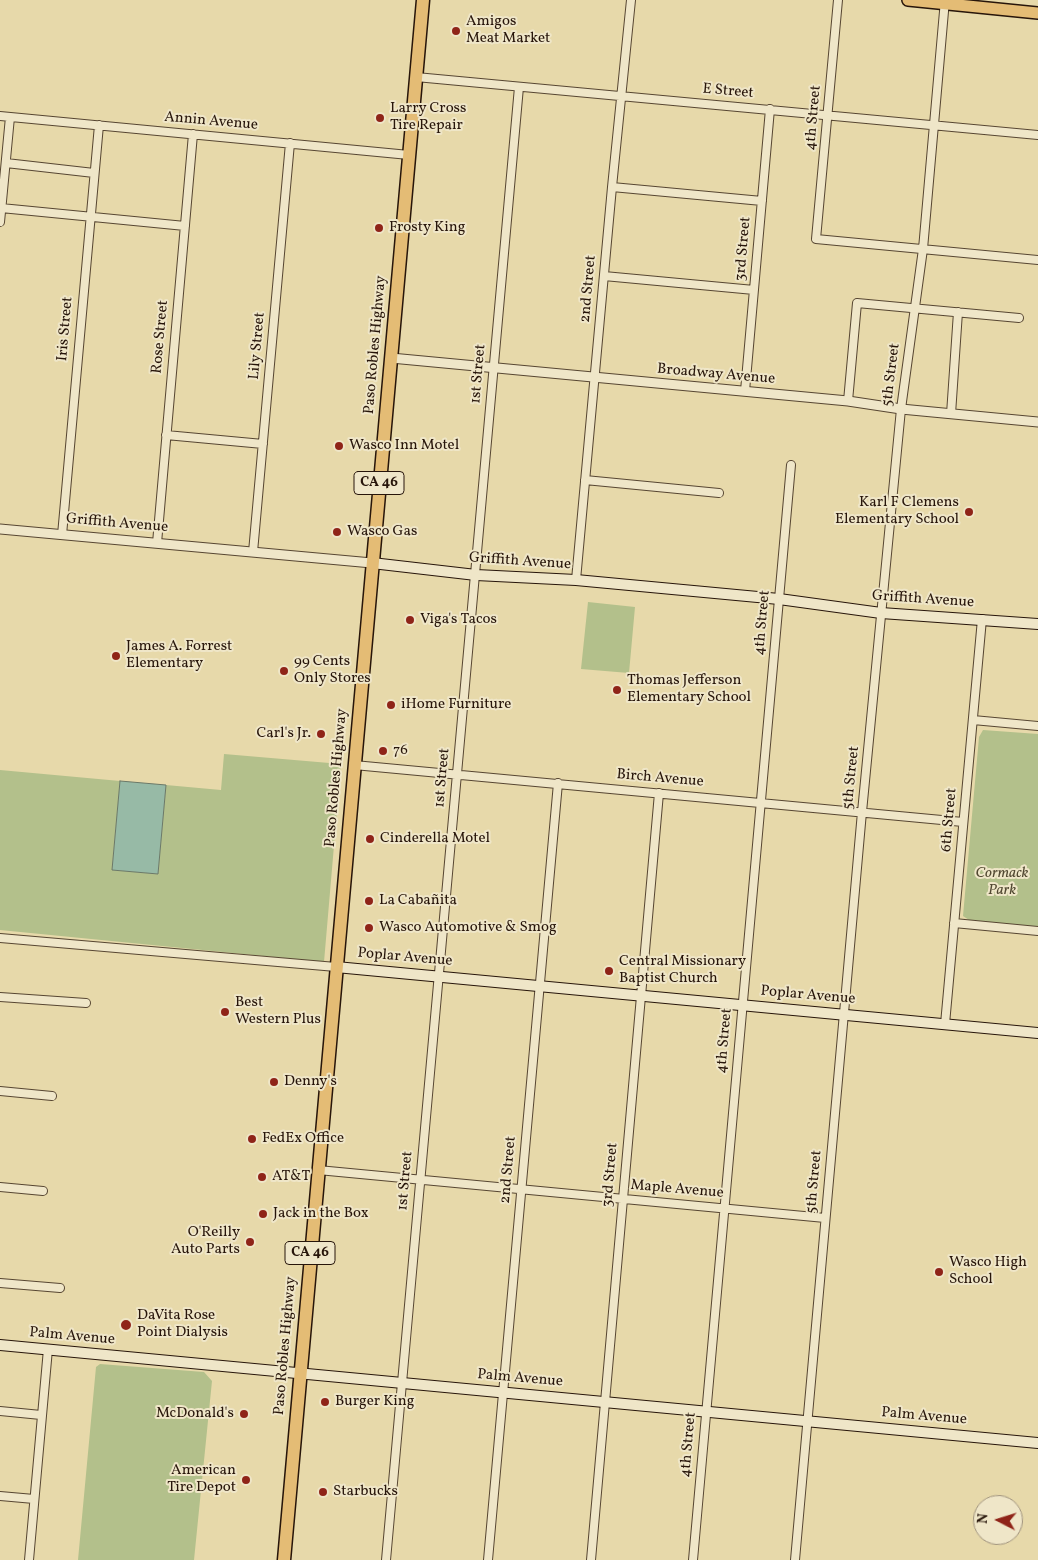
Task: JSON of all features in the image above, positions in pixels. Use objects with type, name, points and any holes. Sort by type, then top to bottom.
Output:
[{"type":"highway","name":"Paso Robles Highway","points":[[284,1560],[422,0]]},
{"type":"main road","points":[[908,0],[1038,12]]},
{"type":"main road","name":"Griffith Avenue","points":[[372,563],[476,575],[576,580],[779,599],[881,613],[982,618],[1038,624]]},
{"type":"main road","name":"Poplar Avenue","points":[[336,967],[1038,1033]]},
{"type":"main road","name":"Palm Avenue","points":[[0,1345],[1038,1443]]},
{"type":"street","name":"2nd Street","points":[[576,580],[631,0]]},
{"type":"street","name":"4th Street","points":[[838,0],[816,239],[923,249]]},
{"type":"street","name":"5th Street","points":[[795,1560],[881,613],[901,409],[923,249],[945,2]]},
{"type":"street","name":"E Street","points":[[416,78],[770,109],[1038,136]]},
{"type":"street","name":"1st Street","points":[[386,1560],[519,87]]},
{"type":"street","name":"3rd Street","points":[[745,391],[770,109]]},
{"type":"street","name":"Annin Avenue","points":[[0,116],[409,155]]},
{"type":"street","points":[[0,222],[10,117]]},
{"type":"street","name":"Iris Street","points":[[62,535],[99,125]]},
{"type":"street","name":"Rose Street","points":[[157,543],[193,134]]},
{"type":"street","name":"Lily Street","points":[[253,552],[290,144]]},
{"type":"street","points":[[6,164],[94,173]]},
{"type":"street","points":[[612,187],[762,202]]},
{"type":"street","points":[[1,208],[185,226]]},
{"type":"street","points":[[923,249],[1038,260]]},
{"type":"street","points":[[604,276],[754,290]]},
{"type":"street","points":[[848,401],[857,303],[1019,318]]},
{"type":"street","points":[[951,414],[958,312]]},
{"type":"street","name":"Broadway Avenue","points":[[391,358],[848,401],[901,409],[1038,422]]},
{"type":"street","points":[[166,435],[263,444]]},
{"type":"street","name":"4th Street","points":[[693,1560],[791,465]]},
{"type":"street","points":[[585,480],[719,493]]},
{"type":"street","name":"Griffith Avenue","points":[[0,529],[372,563]]},
{"type":"street","name":"6th Street","points":[[945,1024],[982,618]]},
{"type":"street","points":[[973,720],[1038,726]]},
{"type":"street","name":"Birch Avenue","points":[[354,765],[964,822]]},
{"type":"street","name":"2nd Street","points":[[488,1560],[558,783]]},
{"type":"street","name":"3rd Street","points":[[591,1560],[659,793]]},
{"type":"street","points":[[954,923],[1038,931]]},
{"type":"street","points":[[0,938],[336,967]]},
{"type":"street","points":[[0,997],[86,1003]]},
{"type":"street","points":[[0,1091],[52,1096]]},
{"type":"street","name":"Maple Avenue","points":[[318,1170],[825,1218]]},
{"type":"street","points":[[0,1187],[43,1191]]},
{"type":"street","points":[[0,1282],[60,1288]]},
{"type":"street","points":[[29,1560],[48,1350]]},
{"type":"street","points":[[0,1411],[41,1415]]},
{"type":"street","points":[[0,1496],[34,1499]]},
{"type":"green space","points":[[588,602],[635,607],[629,673],[581,669]]},
{"type":"green space","name":"Cormack Park","points":[[983,730],[1038,734],[1038,927],[969,920],[963,916],[979,737]]},
{"type":"green space","points":[[224,754],[341,764],[324,962],[0,930],[0,770],[120,781],[112,870],[158,874],[166,785],[221,790]]},
{"type":"green space","points":[[100,1364],[204,1372],[212,1381],[194,1560],[78,1560],[96,1367]]},
{"type":"shaded area","points":[[120,781],[166,785],[158,874],[112,870]]},
{"type":"place","name":"Amigos Meat Market","points":[[456,31]]},
{"type":"place","name":"Larry Cross Tire Repair","points":[[380,118]]},
{"type":"place","name":"Frosty King","points":[[379,228]]},
{"type":"place","name":"Wasco Inn Motel","points":[[339,446]]},
{"type":"place","name":"Karl F Clemens Elementary School","points":[[969,512]]},
{"type":"place","name":"Wasco Gas","points":[[337,532]]},
{"type":"place","name":"Viga's Tacos","points":[[410,620]]},
{"type":"place","name":"James A. Forrest Elementary","points":[[116,656]]},
{"type":"place","name":"99 Cents Only Stores","points":[[284,671]]},
{"type":"place","name":"Thomas Jefferson Elementary School","points":[[617,690]]},
{"type":"place","name":"iHome Furniture","points":[[391,705]]},
{"type":"place","name":"Carl's Jr.","points":[[321,734]]},
{"type":"place","name":"76","points":[[383,751]]},
{"type":"place","name":"Cinderella Motel","points":[[370,839]]},
{"type":"place","name":"La Cabañita","points":[[369,901]]},
{"type":"place","name":"Wasco Automotive & Smog","points":[[369,928]]},
{"type":"place","name":"Central Missionary Baptist Church","points":[[609,971]]},
{"type":"place","name":"Best Western Plus","points":[[225,1012]]},
{"type":"place","name":"Denny's","points":[[274,1082]]},
{"type":"place","name":"FedEx Office","points":[[252,1139]]},
{"type":"place","name":"AT&T","points":[[262,1177]]},
{"type":"place","name":"Jack in the Box","points":[[263,1214]]},
{"type":"place","name":"O'Reilly Auto Parts","points":[[250,1242]]},
{"type":"place","name":"Wasco High School","points":[[939,1272]]},
{"type":"place","name":"DaVita Rose Point Dialysis","points":[[126,1325]]},
{"type":"place","name":"Burger King","points":[[325,1402]]},
{"type":"place","name":"McDonald's","points":[[244,1414]]},
{"type":"place","name":"American Tire Depot","points":[[246,1480]]},
{"type":"place","name":"Starbucks","points":[[323,1492]]}]
